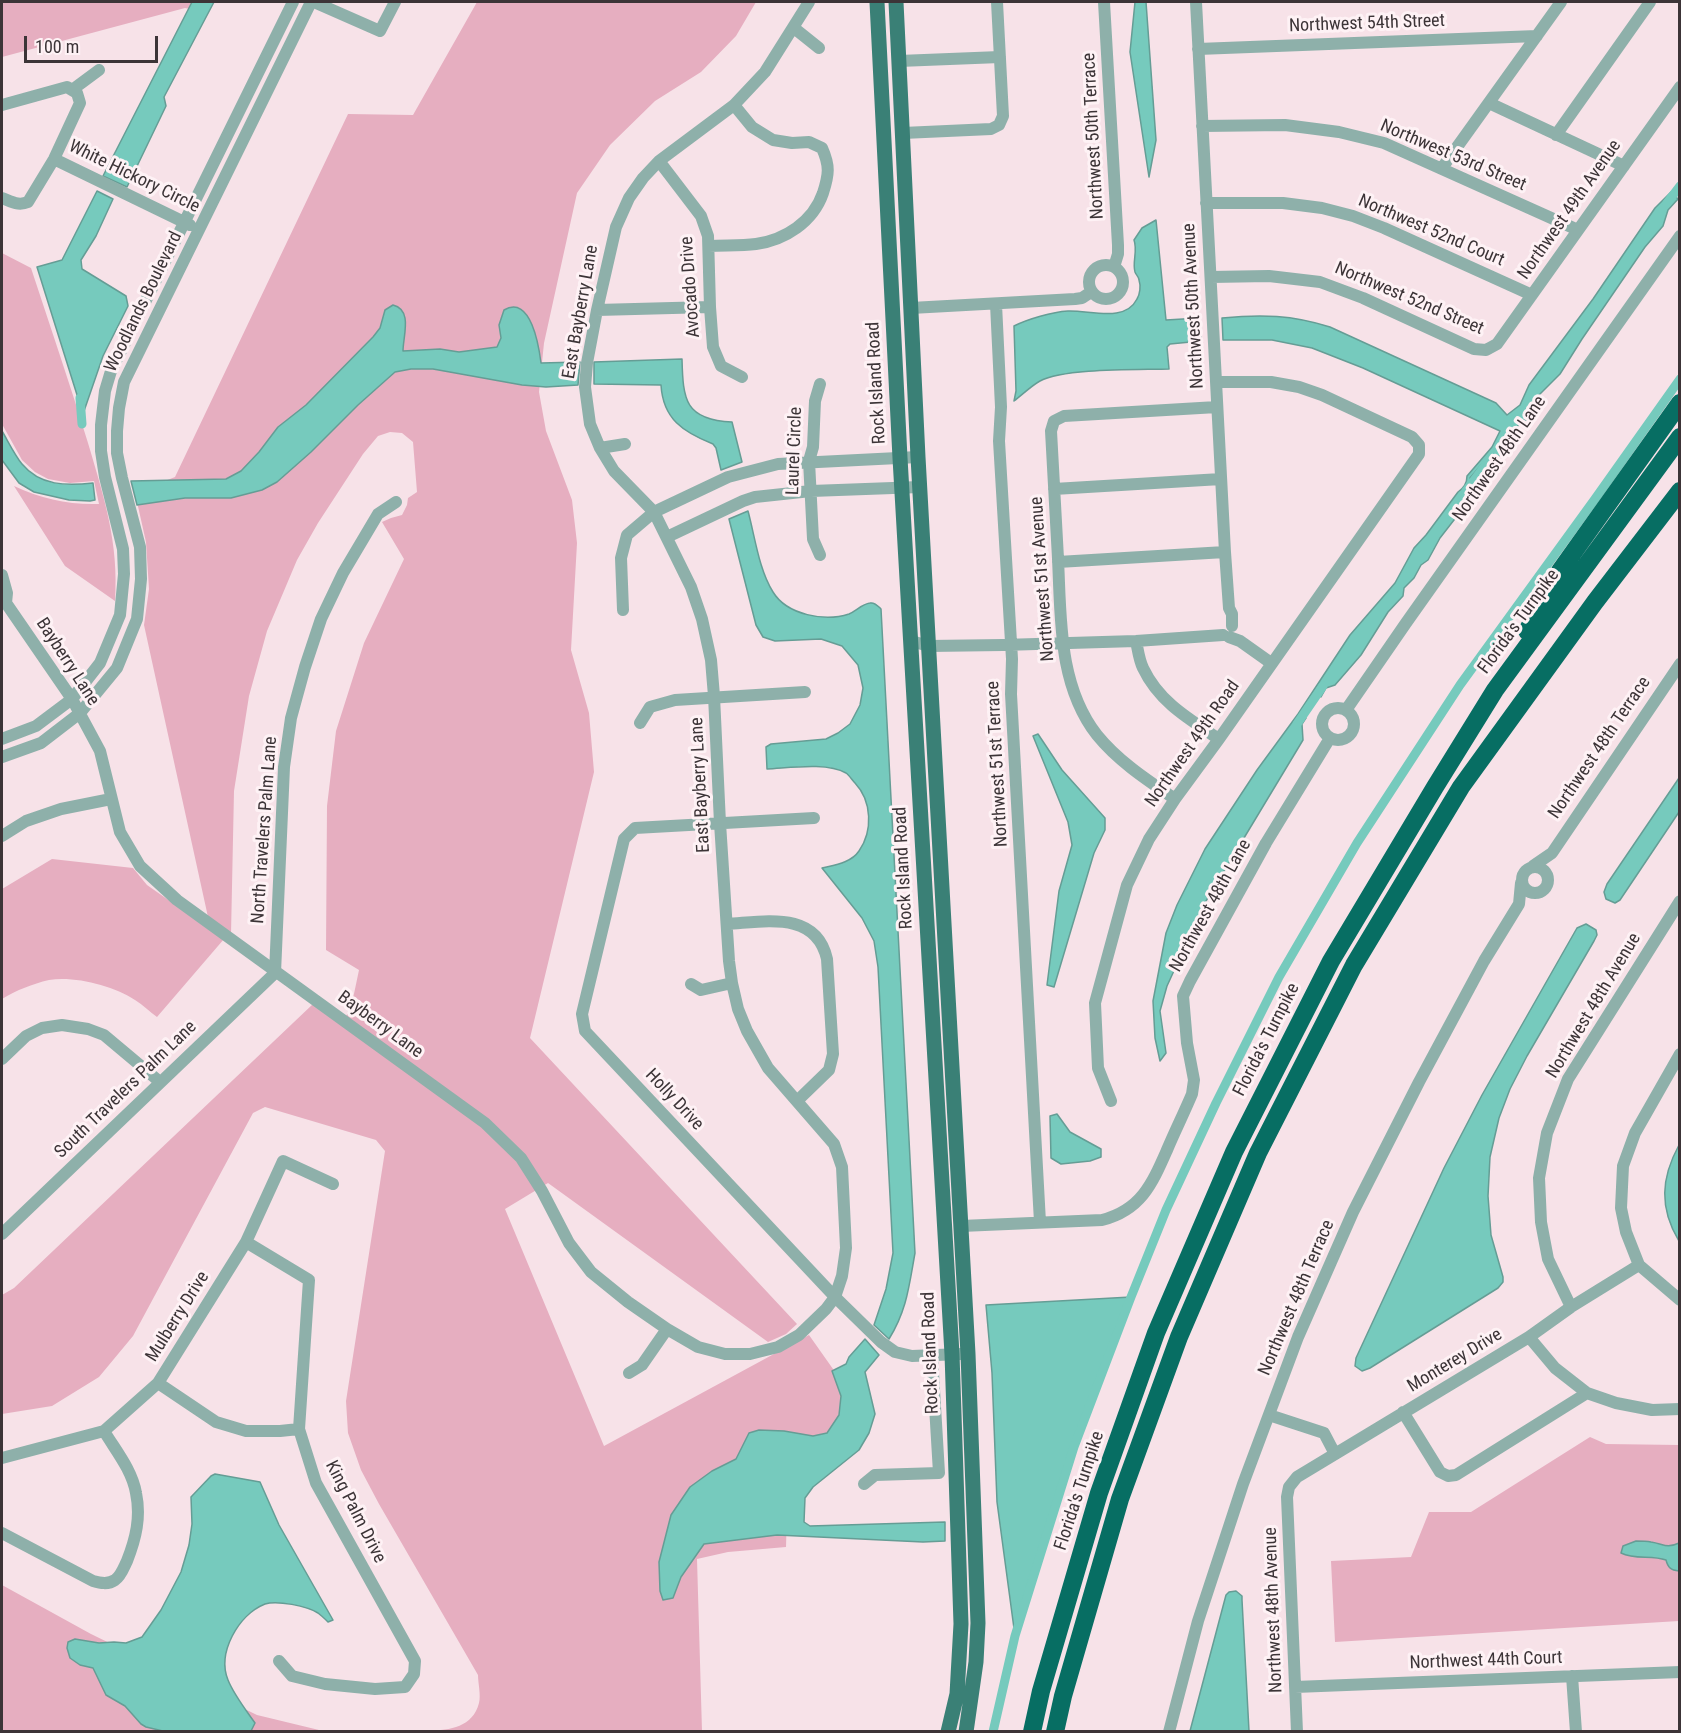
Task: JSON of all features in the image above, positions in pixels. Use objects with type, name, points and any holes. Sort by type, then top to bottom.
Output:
[{"type":"highway","points":[[1495,690],[1560,571],[1680,403]]},
{"type":"highway","name":"Florida's Turnpike","points":[[1032,1731],[1041,1691],[1099,1493],[1156,1333],[1234,1152],[1331,961],[1495,690],[1680,437]]},
{"type":"highway","points":[[1055,1731],[1120,1499],[1179,1337],[1263,1143],[1354,966],[1461,787],[1595,602],[1680,491]]},
{"type":"main road","name":"Rock Island Road","points":[[878,2],[900,458],[952,1354],[961,1624],[957,1694],[948,1731]]},
{"type":"main road","name":"Rock Island Road","points":[[896,2],[918,457],[968,1354],[978,1623],[974,1680],[966,1731]]},
{"type":"main road","points":[[958,1678],[974,1680]]},
{"type":"street","name":"Woodlands Boulevard","points":[[2,739],[36,726],[72,699],[100,663],[120,615],[124,574],[123,549],[100,451],[105,391],[111,371],[293,2]]},
{"type":"street","name":"Woodlands Boulevard","points":[[2,756],[41,743],[80,713],[117,668],[137,619],[141,579],[140,547],[117,453],[119,408],[124,382],[312,2]]},
{"type":"street","points":[[312,2],[380,31],[395,2]]},
{"type":"street","name":"East Bayberry Lane","points":[[809,2],[765,72],[734,105],[658,160],[629,198],[616,227],[597,310],[585,387],[590,424],[600,448],[614,471],[654,512],[691,587],[702,619],[711,660],[714,696],[720,823],[732,983],[738,1009],[747,1032],[768,1068],[834,1144],[842,1167],[846,1248],[842,1276],[835,1297]]},
{"type":"street","points":[[903,133],[991,129],[999,125],[1003,116],[997,2]]},
{"type":"street","name":"Northwest 50th Terrace","points":[[1104,2],[1118,245],[1114,267]]},
{"type":"street","name":"Northwest 50th Avenue","points":[[1196,2],[1229,608],[1226,614],[1229,632]]},
{"type":"street","points":[[1442,168],[1561,2]]},
{"type":"street","points":[[1556,135],[1650,2]]},
{"type":"street","points":[[794,28],[819,48]]},
{"type":"street","name":"Northwest 54th Street","points":[[1198,49],[1537,36]]},
{"type":"street","points":[[899,61],[1000,57]]},
{"type":"street","points":[[2,105],[67,87],[72,90],[99,70]]},
{"type":"street","name":"Northwest 49th Avenue","points":[[1486,350],[1497,344],[1680,87]]},
{"type":"street","name":"White Hickory Circle","points":[[2,198],[22,205],[28,202],[54,159],[80,103],[77,93],[72,90]]},
{"type":"street","points":[[1489,103],[1624,166]]},
{"type":"street","points":[[709,246],[757,244],[783,237],[799,227],[811,215],[821,200],[828,176],[828,162],[822,148],[809,142],[792,143],[773,140],[752,127],[734,105]]},
{"type":"street","name":"Northwest 53rd Street","points":[[1202,126],[1285,125],[1339,132],[1384,143],[1578,231]]},
{"type":"street","name":"White Hickory Circle","points":[[54,159],[199,229]]},
{"type":"street","name":"Avocado Drive","points":[[658,160],[701,216],[709,246],[713,347],[721,366],[742,377]]},
{"type":"street","name":"Northwest 52nd Court","points":[[1206,203],[1283,203],[1322,208],[1353,216],[1532,294]]},
{"type":"street","name":"Northwest 48th Lane","points":[[1348,707],[1680,236]]},
{"type":"street","points":[[1104,265],[1114,267],[1124,280],[1121,292],[1106,300],[1101,299],[1091,292],[1089,283],[1091,273],[1104,265]]},
{"type":"street","name":"Northwest 52nd Street","points":[[1211,278],[1269,276],[1320,282],[1363,298],[1474,349],[1486,350]]},
{"type":"street","points":[[911,309],[1075,299],[1082,298],[1091,292]]},
{"type":"street","name":"Northwest 51st Terrace","points":[[996,304],[1001,407],[999,441],[1040,1222]]},
{"type":"street","points":[[597,310],[710,307]]},
{"type":"street","name":"Northwest 49th Road","points":[[1111,1101],[1098,1068],[1095,1003],[1127,885],[1149,839],[1175,799],[1419,454],[1419,445],[1412,437],[1322,395],[1299,387],[1271,382],[1216,382]]},
{"type":"street","name":"Laurel Circle","points":[[820,384],[815,401],[813,447],[809,461],[813,539],[820,555]]},
{"type":"street","name":"Northwest 51st Avenue","points":[[1175,799],[1122,760],[1097,735],[1082,711],[1070,681],[1063,644],[1051,431],[1054,421],[1064,416],[1217,407]]},
{"type":"street","points":[[600,448],[625,444]]},
{"type":"street","points":[[623,610],[621,558],[627,535],[654,512],[728,477],[778,464],[918,457]]},
{"type":"street","points":[[1054,489],[1221,479]]},
{"type":"street","points":[[667,537],[755,497],[811,491],[920,487]]},
{"type":"street","name":"North Travelers Palm Lane","points":[[275,973],[284,767],[296,698],[321,619],[343,573],[378,514],[396,502]]},
{"type":"street","points":[[1058,562],[1225,552]]},
{"type":"street","name":"Bayberry Lane","points":[[2,575],[6,593],[4,604],[72,699],[100,751],[120,832],[140,866],[177,900],[485,1123],[521,1158],[542,1191],[569,1243],[591,1272],[628,1302],[668,1329],[698,1347],[725,1354],[750,1354],[778,1347],[799,1335],[835,1297]]},
{"type":"street","points":[[911,640],[929,646],[1063,644],[1206,636],[1211,632],[1229,632],[1271,663]]},
{"type":"street","points":[[1136,641],[1142,667],[1157,691],[1171,706],[1218,740]]},
{"type":"street","name":"Northwest 48th Terrace","points":[[1169,1731],[1198,1622],[1243,1484],[1298,1337],[1353,1212],[1484,961],[1519,904],[1522,874],[1552,853],[1680,663]]},
{"type":"street","points":[[640,723],[650,707],[675,700],[805,692]]},
{"type":"street","points":[[1348,707],[1353,718],[1352,732],[1344,739],[1330,738],[1323,729],[1323,719],[1335,708],[1348,707]]},
{"type":"street","name":"Northwest 48th Lane","points":[[961,1226],[1109,1218],[1130,1208],[1149,1189],[1192,1094],[1194,1080],[1187,1043],[1183,996],[1266,843],[1330,738]]},
{"type":"street","points":[[2,836],[26,821],[61,809],[111,799]]},
{"type":"street","name":"Holly Drive","points":[[814,818],[635,828],[624,839],[582,1014],[585,1031],[835,1297],[881,1342],[895,1352],[912,1356],[968,1354]]},
{"type":"street","name":"Northwest 48th Terrace","points":[[1519,904],[1546,887],[1552,853]]},
{"type":"street","points":[[1533,866],[1545,871],[1548,879]]},
{"type":"street","points":[[1521,883],[1526,890],[1539,892]]},
{"type":"street","name":"Northwest 48th Avenue","points":[[1571,1307],[1548,1259],[1541,1222],[1539,1178],[1547,1133],[1568,1079],[1680,902]]},
{"type":"street","points":[[727,924],[784,921],[801,925],[817,935],[825,948],[828,959],[833,1054],[829,1070],[797,1101]]},
{"type":"street","name":"South Travelers Palm Lane","points":[[2,1234],[275,973]]},
{"type":"street","points":[[692,984],[701,990],[732,983]]},
{"type":"street","points":[[2,1059],[26,1036],[42,1028],[62,1025],[88,1029],[104,1035],[160,1082]]},
{"type":"street","points":[[1680,1054],[1635,1133],[1623,1166],[1621,1208],[1626,1232],[1639,1265],[1680,1300]]},
{"type":"street","name":"Mulberry Drive","points":[[2,1458],[104,1431],[158,1383],[246,1242],[283,1161],[333,1185]]},
{"type":"street","name":"King Palm Drive","points":[[246,1242],[309,1280],[298,1429],[316,1483],[415,1661],[414,1674],[405,1687],[375,1689],[325,1684],[292,1676],[279,1661]]},
{"type":"street","name":"Monterey Drive","points":[[1289,1486],[1297,1477],[1529,1337],[1571,1307],[1639,1265]]},
{"type":"street","points":[[629,1373],[642,1365],[668,1329]]},
{"type":"street","points":[[1529,1337],[1556,1368],[1587,1393],[1616,1403],[1652,1410],[1680,1409]]},
{"type":"street","points":[[864,1484],[875,1475],[939,1473],[932,1356]]},
{"type":"street","points":[[158,1383],[216,1422],[246,1431],[298,1429]]},
{"type":"street","points":[[1403,1412],[1440,1472],[1448,1476],[1456,1475],[1587,1393]]},
{"type":"street","points":[[1269,1415],[1324,1433],[1335,1454]]},
{"type":"street","points":[[2,1533],[93,1581],[104,1584],[115,1580],[122,1573],[135,1540],[139,1513],[131,1476],[104,1431]]},
{"type":"street","name":"Northwest 48th Avenue","points":[[1289,1486],[1287,1497],[1297,1731]]},
{"type":"street","name":"Northwest 44th Court","points":[[1295,1687],[1680,1672]]},
{"type":"street","points":[[1572,1676],[1576,1731]]},
{"type":"shaded area","points":[[2,2],[200,2],[195,10],[185,8],[2,57]]},
{"type":"shaded area","points":[[192,2],[214,2],[164,97],[166,106],[127,187],[103,176]]},
{"type":"shaded area","points":[[477,2],[756,2],[736,36],[701,72],[655,101],[610,145],[577,193],[544,343],[539,392],[546,431],[572,500],[577,543],[571,650],[589,713],[594,772],[530,1038],[797,1324],[786,1334],[768,1342],[548,1183],[505,1209],[604,1446],[809,1335],[857,1403],[787,1511],[786,1547],[728,1552],[697,1559],[702,1731],[429,1731],[445,1730],[466,1722],[476,1711],[480,1693],[478,1675],[379,1504],[361,1470],[348,1433],[346,1401],[385,1151],[376,1140],[265,1107],[253,1113],[133,1336],[99,1377],[52,1406],[2,1414],[2,1295],[14,1288],[313,1004],[341,1024],[351,1008],[359,970],[326,950],[327,806],[336,731],[364,643],[404,559],[382,522],[402,515],[408,498],[417,492],[413,442],[402,433],[390,432],[378,436],[363,454],[297,560],[267,631],[249,696],[234,791],[231,934],[208,917],[144,625],[149,589],[146,542],[135,493],[175,477],[348,114],[413,115]]},
{"type":"shaded area","points":[[1135,2],[1146,2],[1156,140],[1149,177],[1130,52]]},
{"type":"shaded area","points":[[97,191],[113,199],[96,236],[81,260],[82,269],[126,296],[128,306],[103,356],[83,414],[37,267],[62,260]]},
{"type":"shaded area","points":[[1671,192],[1678,199],[1668,210],[1663,226],[1645,247],[1560,374],[1538,396],[1538,406],[1517,427],[1517,436],[1510,442],[1505,455],[1488,457],[1470,478],[1477,489],[1472,492],[1468,502],[1440,538],[1428,560],[1421,565],[1414,578],[1404,588],[1403,596],[1388,612],[1361,655],[1335,685],[1326,688],[1321,697],[1315,693],[1302,714],[1306,718],[1302,724],[1303,740],[1206,901],[1167,986],[1160,1011],[1166,1053],[1160,1061],[1155,1038],[1153,1001],[1166,933],[1177,905],[1205,849],[1350,635],[1395,583],[1414,548],[1463,487],[1467,476],[1492,447],[1500,431],[1363,368],[1312,348],[1272,340],[1223,340],[1222,318],[1277,316],[1330,327],[1496,403],[1507,415],[1520,405],[1529,385],[1593,299],[1655,208]]},
{"type":"shaded area","points":[[1156,220],[1166,320],[1200,318],[1201,341],[1170,344],[1167,347],[1169,369],[1102,370],[1051,377],[1040,381],[1014,401],[1016,391],[1014,326],[1033,318],[1055,313],[1068,311],[1106,314],[1124,311],[1131,306],[1138,297],[1140,287],[1134,268],[1134,240],[1142,228]]},
{"type":"shaded area","points":[[2,253],[31,268],[67,377],[105,501],[115,559],[115,601],[65,566],[14,486],[56,500],[99,504],[94,481],[70,483],[48,479],[35,472],[22,460],[2,424]]},
{"type":"shaded area","points":[[393,305],[403,312],[405,318],[403,351],[440,349],[459,352],[497,347],[501,338],[499,325],[504,310],[513,307],[521,309],[532,324],[541,363],[580,362],[578,385],[546,387],[522,385],[433,369],[395,372],[311,452],[277,482],[262,490],[231,498],[185,498],[137,505],[131,481],[226,479],[241,471],[278,427],[306,405],[373,337],[380,328],[385,310]]},
{"type":"shaded area","points":[[682,359],[684,386],[690,405],[704,417],[732,422],[742,462],[721,470],[713,444],[684,429],[670,415],[661,385],[594,384],[594,362]]},
{"type":"shaded area","points":[[2,431],[19,460],[37,477],[54,483],[93,483],[95,500],[69,500],[34,492],[19,483],[2,460]]},
{"type":"shaded area","points":[[748,511],[764,574],[773,592],[787,606],[818,617],[849,614],[870,603],[881,609],[915,1253],[904,1308],[889,1339],[874,1325],[886,1289],[893,1253],[878,967],[874,941],[862,918],[822,868],[847,861],[856,855],[867,834],[869,816],[861,790],[846,773],[818,767],[767,769],[766,747],[771,744],[826,739],[838,733],[850,724],[860,705],[863,688],[858,665],[842,646],[821,639],[775,641],[763,637],[756,625],[729,519]]},
{"type":"shaded area","points":[[1038,734],[1062,770],[1105,818],[1105,830],[1094,853],[1054,987],[1047,985],[1059,891],[1072,845],[1068,822],[1033,736]]},
{"type":"shaded area","points":[[1679,778],[1679,812],[1620,900],[1615,903],[1606,899],[1604,892],[1607,884]]},
{"type":"shaded area","points":[[52,859],[133,868],[147,885],[224,939],[157,1017],[135,1000],[116,990],[71,979],[49,980],[31,985],[2,999],[2,889]]},
{"type":"shaded area","points":[[1586,924],[1596,930],[1597,935],[1527,1056],[1510,1089],[1499,1118],[1490,1157],[1488,1196],[1491,1235],[1503,1282],[1498,1288],[1362,1371],[1355,1366],[1356,1358],[1444,1168],[1482,1095],[1577,928]]},
{"type":"shaded area","points":[[1057,1114],[1070,1132],[1101,1149],[1101,1157],[1090,1161],[1061,1164],[1051,1158],[1050,1116]]},
{"type":"shaded area","points":[[1679,1145],[1679,1241],[1668,1217],[1665,1193],[1669,1169]]},
{"type":"shaded area","points":[[1131,1297],[1074,1447],[1015,1636],[997,1502],[992,1373],[986,1305]]},
{"type":"shaded area","points":[[865,1339],[879,1355],[865,1372],[875,1414],[869,1433],[859,1450],[813,1487],[805,1498],[804,1522],[810,1526],[945,1522],[945,1541],[777,1535],[704,1544],[681,1577],[673,1598],[663,1600],[660,1591],[659,1562],[671,1515],[690,1487],[712,1471],[736,1459],[749,1433],[759,1430],[784,1431],[813,1436],[827,1433],[839,1415],[841,1396],[832,1371],[846,1364],[849,1357]]},
{"type":"shaded area","points":[[1590,1437],[1606,1444],[1679,1445],[1679,1621],[1335,1642],[1331,1561],[1411,1557],[1429,1512],[1471,1512]]},
{"type":"shaded area","points":[[215,1474],[260,1482],[279,1525],[333,1620],[328,1622],[313,1610],[284,1603],[265,1604],[255,1609],[232,1636],[225,1658],[228,1680],[255,1723],[251,1731],[167,1732],[141,1724],[125,1706],[106,1695],[93,1668],[80,1665],[70,1658],[68,1642],[75,1639],[99,1643],[126,1643],[142,1637],[161,1610],[181,1572],[192,1524],[191,1497]]},
{"type":"shaded area","points":[[1636,1541],[1668,1546],[1679,1543],[1679,1571],[1670,1568],[1666,1560],[1621,1553],[1623,1546]]},
{"type":"shaded area","points":[[2,1585],[91,1634],[257,1715],[319,1730],[337,1731],[2,1731]]},
{"type":"shaded area","points":[[1236,1591],[1242,1596],[1249,1731],[1190,1731],[1226,1595]]},
{"type":"waterway","points":[[1667,203],[1680,186]]},
{"type":"waterway","points":[[993,1732],[1015,1636],[1074,1447],[1166,1210],[1279,977],[1357,843],[1460,685],[1680,379]]},
{"type":"waterway","points":[[80,398],[82,424]]},
{"type":"waterway","points":[[1466,491],[1499,447]]},
{"type":"waterway","points":[[1297,724],[1323,686]]}]
